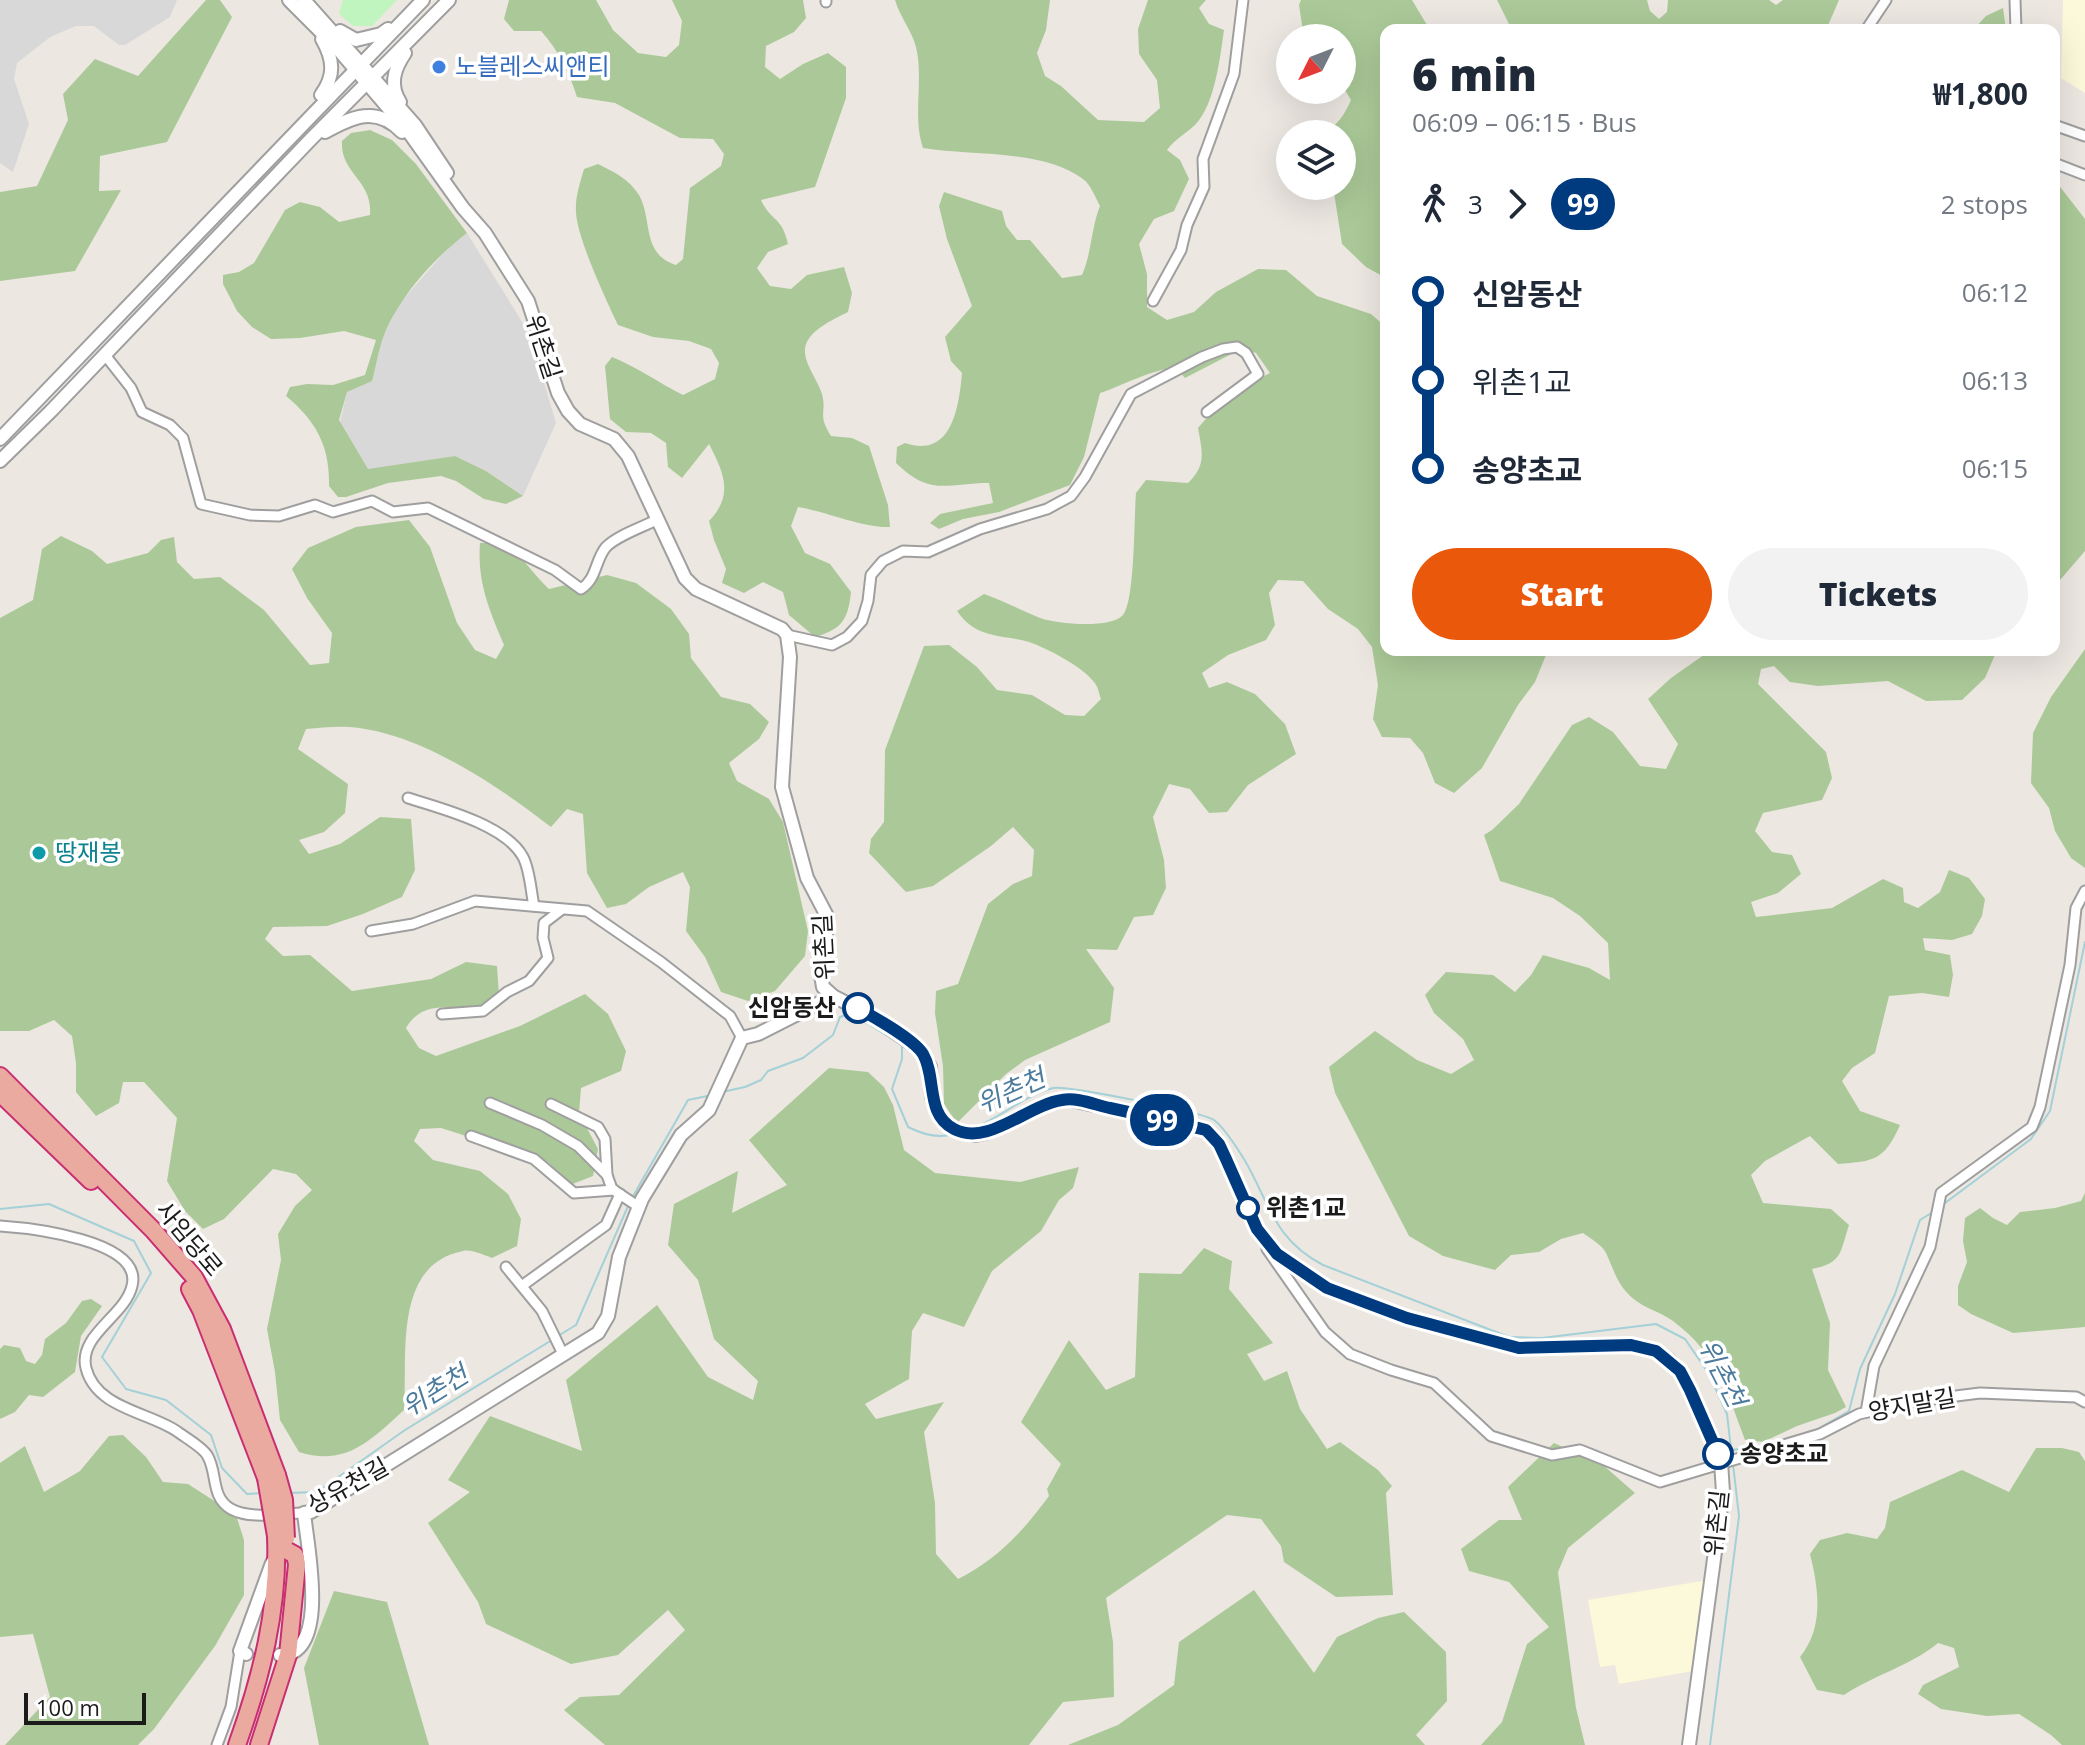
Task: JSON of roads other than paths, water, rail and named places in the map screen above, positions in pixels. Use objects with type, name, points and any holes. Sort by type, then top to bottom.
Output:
[{"type":"highway","name":"사임당로","points":[[0,1076],[153,1230],[194,1277],[222,1329],[272,1477]]},
{"type":"highway","name":"사임당로","points":[[0,1093],[139,1229],[181,1276],[201,1310],[272,1477]]},
{"type":"highway","points":[[248,1745],[260,1713],[278,1641],[284,1500],[272,1477]]},
{"type":"highway","points":[[259,1745],[284,1655],[297,1564],[295,1555],[281,1543]]},
{"type":"highway","points":[[237,1745],[252,1703],[270,1631],[281,1543]]},
{"type":"street","points":[[289,0],[415,125]]},
{"type":"street","points":[[304,0],[346,36],[356,40],[381,34],[410,13]]},
{"type":"street","points":[[0,439],[423,0]]},
{"type":"street","points":[[0,461],[449,0]]},
{"type":"street","points":[[1153,301],[1181,250],[1187,225],[1197,209],[1204,187],[1203,159],[1234,74],[1243,0]]},
{"type":"street","points":[[1870,24],[1886,0]]},
{"type":"street","points":[[2015,0],[2016,24]]},
{"type":"street","points":[[314,10],[358,66]]},
{"type":"street","points":[[425,25],[397,65],[393,76],[395,93],[453,183],[463,208]]},
{"type":"street","points":[[299,126],[330,82],[333,68],[315,26]]},
{"type":"street","name":"위촌길","points":[[371,80],[463,208],[485,233],[528,301],[558,393],[568,411],[580,424],[614,439],[628,456],[685,578],[696,589],[782,629],[787,635],[790,657],[782,787],[807,878],[828,918],[821,975],[823,987],[921,1050],[930,1067],[932,1097],[942,1120],[952,1129],[975,1135],[1039,1107],[1067,1099],[1206,1130],[1219,1144],[1257,1229],[1277,1254],[1327,1288],[1407,1318],[1519,1348],[1631,1345],[1656,1351],[1680,1371],[1724,1462],[1723,1492],[1689,1745]]},
{"type":"street","points":[[311,139],[361,115],[395,125],[422,152]]},
{"type":"street","points":[[2060,127],[2085,136]]},
{"type":"street","points":[[2060,165],[2085,175]]},
{"type":"street","points":[[787,635],[832,645],[847,637],[862,621],[871,575],[883,561],[903,551],[928,552],[980,529],[1047,509],[1071,496],[1085,477],[1131,394],[1202,357],[1237,347],[1246,353],[1258,374],[1207,412]]},
{"type":"street","points":[[105,355],[131,388],[142,412],[170,425],[183,438],[201,504],[250,515],[279,516],[315,505],[333,512],[372,501],[393,512],[428,508],[555,570],[581,589],[589,584],[598,557],[609,543],[656,520]]},
{"type":"street","points":[[408,798],[456,813],[504,837],[523,857],[534,906]]},
{"type":"street","points":[[1866,1412],[1874,1366],[1930,1247],[1941,1193],[2032,1127],[2040,1107],[2055,1040],[2070,965],[2076,908],[2085,891]]},
{"type":"street","points":[[371,931],[413,924],[475,901],[587,911],[661,962],[730,1016],[742,1038],[758,1034],[833,996]]},
{"type":"street","points":[[442,1014],[483,1011],[507,992],[529,981],[548,958],[543,938],[544,923],[561,910]]},
{"type":"street","name":"상유천길","points":[[0,1226],[83,1239],[120,1255],[130,1268],[132,1286],[126,1300],[87,1347],[85,1364],[90,1380],[130,1411],[175,1430],[207,1455],[218,1495],[230,1509],[250,1514],[311,1512],[558,1343],[598,1333],[608,1316],[627,1199],[681,1135],[709,1110],[742,1038]]},
{"type":"street","points":[[490,1103],[542,1125],[578,1146],[627,1199]]},
{"type":"street","points":[[551,1104],[598,1127],[605,1139],[607,1175]]},
{"type":"street","points":[[471,1136],[534,1159],[574,1193],[627,1199]]},
{"type":"street","points":[[523,1285],[606,1225],[627,1199]]},
{"type":"street","name":"양지말길","points":[[1264,1237],[1266,1248],[1325,1332],[1350,1354],[1434,1383],[1491,1436],[1552,1455],[1580,1450],[1660,1482],[1820,1434],[1866,1412],[1916,1401],[1980,1393],[2076,1397],[2085,1402]]},
{"type":"street","points":[[506,1267],[542,1311],[558,1343]]},
{"type":"street","points":[[284,1655],[296,1653],[309,1631],[313,1597],[304,1513]]},
{"type":"street","points":[[217,1745],[231,1707],[243,1652],[281,1543]]},
{"type":"waterway","points":[[1941,1206],[2031,1139],[2050,1111],[2085,942]]},
{"type":"waterway","name":"위촌천","points":[[722,1092],[745,1087],[761,1080],[768,1071],[803,1058],[833,1035],[840,1017],[851,1013],[902,1045],[902,1059],[892,1089],[908,1127],[930,1135],[953,1134]]},
{"type":"waterway","name":"위촌천","points":[[971,1129],[1031,1096],[1053,1088],[1134,1100],[1214,1120],[1244,1159],[1283,1232],[1306,1255],[1323,1265],[1509,1337],[1542,1338],[1656,1324],[1685,1339],[1709,1374],[1727,1414],[1732,1458]]},
{"type":"waterway","name":"위촌천","points":[[632,1198],[688,1100],[712,1095]]},
{"type":"waterway","name":"위촌천","points":[[0,1209],[49,1204],[134,1241],[151,1273],[102,1357],[126,1389],[166,1400],[211,1435],[222,1468],[247,1494],[262,1493]]},
{"type":"waterway","name":"위촌천","points":[[558,1336],[576,1325],[629,1204]]},
{"type":"waterway","points":[[1797,1436],[1816,1430],[1849,1411],[1860,1369],[1895,1294],[1920,1220],[1933,1212]]},
{"type":"waterway","name":"위촌천","points":[[288,1493],[317,1492],[405,1430],[552,1340]]},
{"type":"waterway","points":[[1732,1450],[1768,1445]]},
{"type":"waterway","name":"위촌천","points":[[1710,1745],[1739,1516],[1733,1464]]},
{"type":"place","name":"노블레스씨앤티","points":[[439,67]]},
{"type":"place","name":"땅재봉","points":[[39,853]]},
{"type":"place","name":"신암동산","points":[[858,1008]]},
{"type":"place","name":"위촌1교","points":[[1248,1208]]},
{"type":"place","name":"송양초교","points":[[1718,1454]]}]
